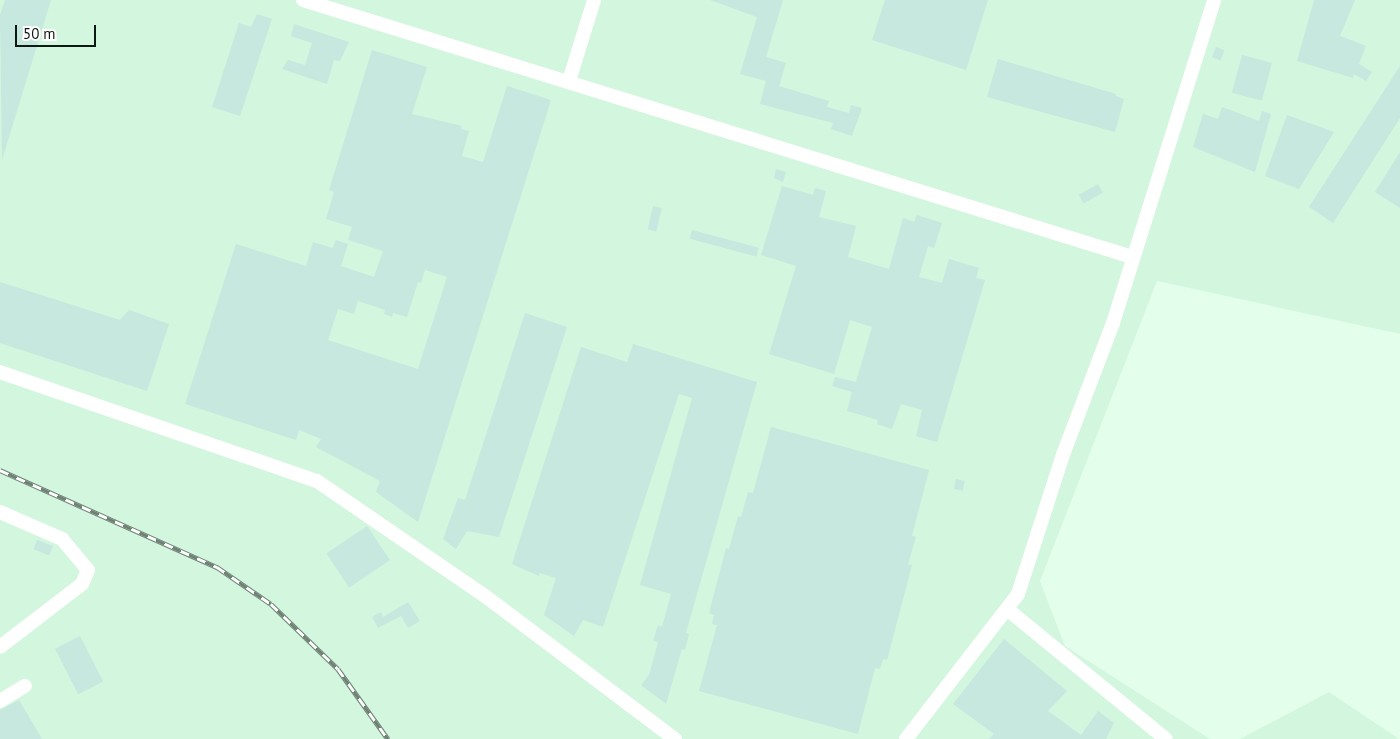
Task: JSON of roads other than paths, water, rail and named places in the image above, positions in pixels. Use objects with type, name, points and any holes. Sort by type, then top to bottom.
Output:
[{"type":"lane","points":[[303,0],[1132,257]]},
{"type":"lane","points":[[569,81],[594,0]]},
{"type":"lane","points":[[906,739],[1018,594],[1064,452],[1113,323],[1132,257],[1214,0]]},
{"type":"lane","points":[[0,372],[317,481],[485,596],[675,739]]},
{"type":"lane","points":[[0,512],[62,539],[88,570],[82,584],[0,647]]},
{"type":"lane","points":[[1007,609],[1166,739]]},
{"type":"lane","points":[[0,701],[25,686]]},
{"type":"railway","points":[[0,470],[217,567],[271,604],[338,669],[388,739]]}]
